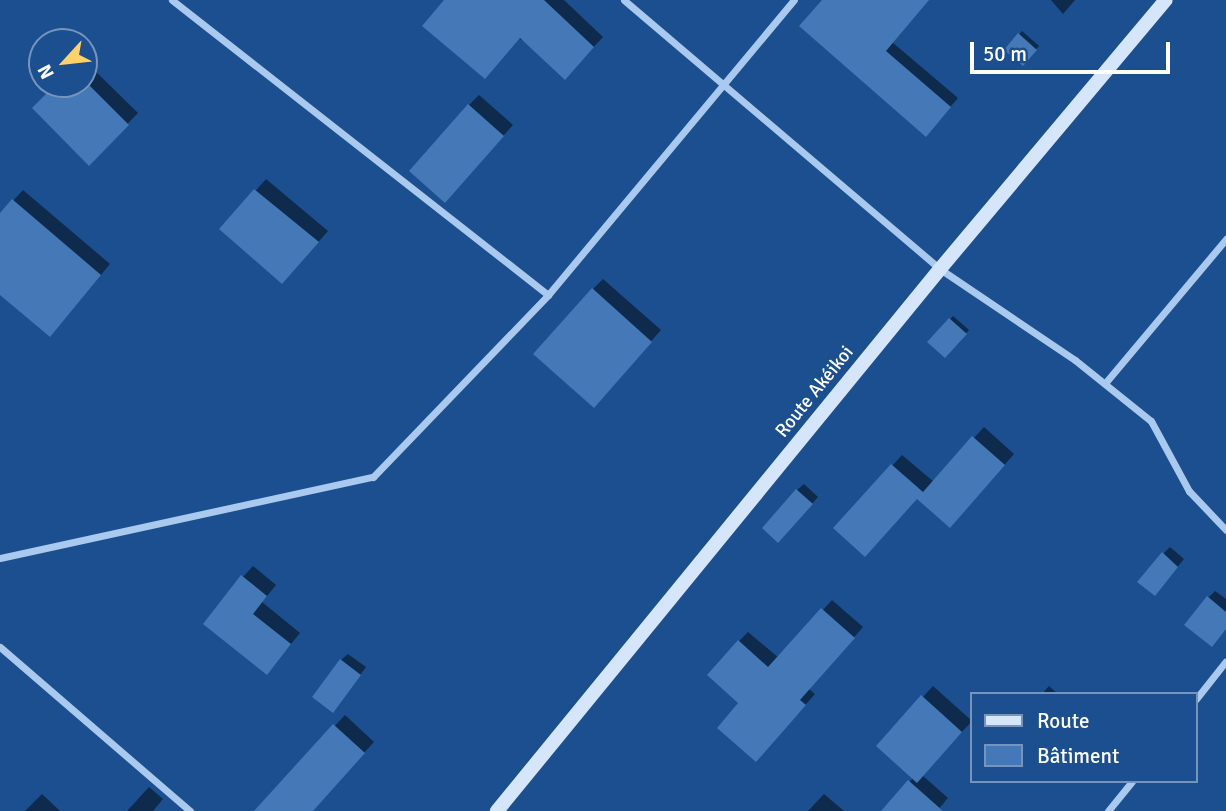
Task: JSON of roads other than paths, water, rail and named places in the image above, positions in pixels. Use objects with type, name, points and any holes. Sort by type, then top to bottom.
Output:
[{"type":"street","points":[[172,0],[548,295]]},
{"type":"street","points":[[624,0],[940,269],[1106,382],[1151,421],[1189,491],[1226,530]]},
{"type":"street","points":[[0,558],[373,477],[548,295],[726,86],[794,0]]},
{"type":"street","name":"Route Akéikoi","points":[[498,811],[940,269],[1166,0]]},
{"type":"street","points":[[1106,382],[1226,239]]},
{"type":"street","points":[[0,647],[190,811]]},
{"type":"street","points":[[1198,696],[1226,661]]},
{"type":"street","points":[[1111,810],[1131,783]]}]
